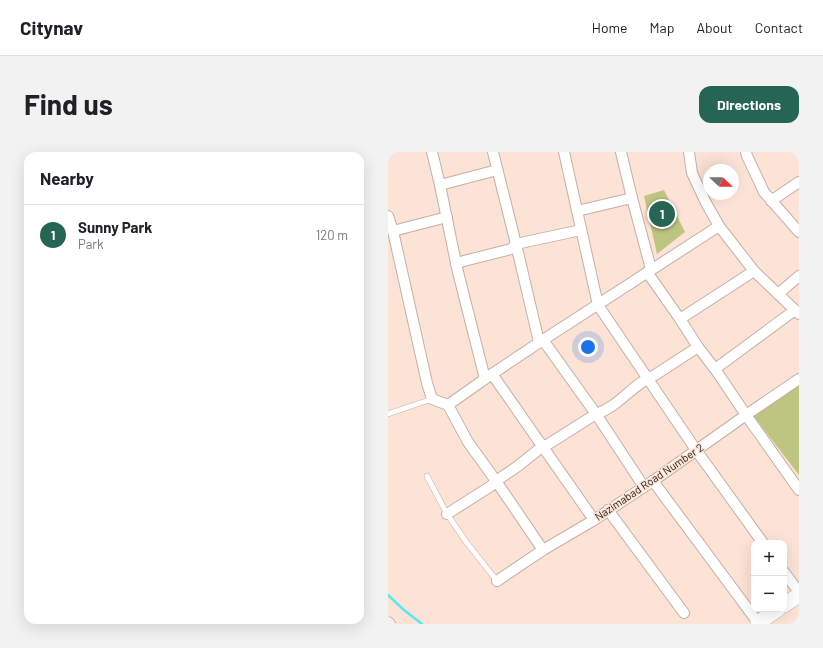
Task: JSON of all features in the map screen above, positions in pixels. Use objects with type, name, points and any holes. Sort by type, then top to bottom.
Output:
[{"type":"street","points":[[432,152],[456,263],[488,376],[542,446],[594,520]]},
{"type":"street","points":[[493,152],[541,341],[596,414],[644,487]]},
{"type":"street","points":[[564,152],[598,305],[696,450],[761,540]]},
{"type":"street","points":[[621,152],[649,271],[698,347],[799,490]]},
{"type":"street","points":[[689,152],[692,173],[719,226],[754,271],[797,312],[715,369]]},
{"type":"street","points":[[746,152],[764,192],[799,232]]},
{"type":"street","points":[[440,185],[497,170]]},
{"type":"street","points":[[771,201],[799,182]]},
{"type":"street","points":[[577,211],[632,198]]},
{"type":"street","points":[[388,216],[393,231],[427,383],[432,399],[448,405],[468,442],[543,550]]},
{"type":"street","points":[[393,231],[447,217]]},
{"type":"street","points":[[448,405],[488,376],[719,226]]},
{"type":"street","points":[[456,263],[511,249],[516,244],[582,230]]},
{"type":"street","points":[[680,319],[754,271]]},
{"type":"street","points":[[778,294],[799,276]]},
{"type":"street","points":[[448,514],[491,486],[542,446],[547,445],[596,414],[602,412],[648,377],[698,347]]},
{"type":"street","name":"Nazimabad Road Number 2","points":[[498,581],[543,550],[594,520],[653,481],[746,415],[799,380]]},
{"type":"street","points":[[653,481],[759,623],[774,612]]},
{"type":"street","points":[[608,510],[684,613]]},
{"type":"street","points":[[787,576],[799,594],[787,603]]},
{"type":"lane","points":[[388,414],[432,399]]},
{"type":"lane","points":[[427,476],[467,544],[498,581]]},
{"type":"green space","points":[[664,190],[685,232],[657,254],[644,196]]},
{"type":"green space","points":[[799,384],[799,475],[752,414]]},
{"type":"waterway","points":[[388,595],[422,624]]},
{"type":"place","name":"Sunny Park","points":[[662,214]]}]
